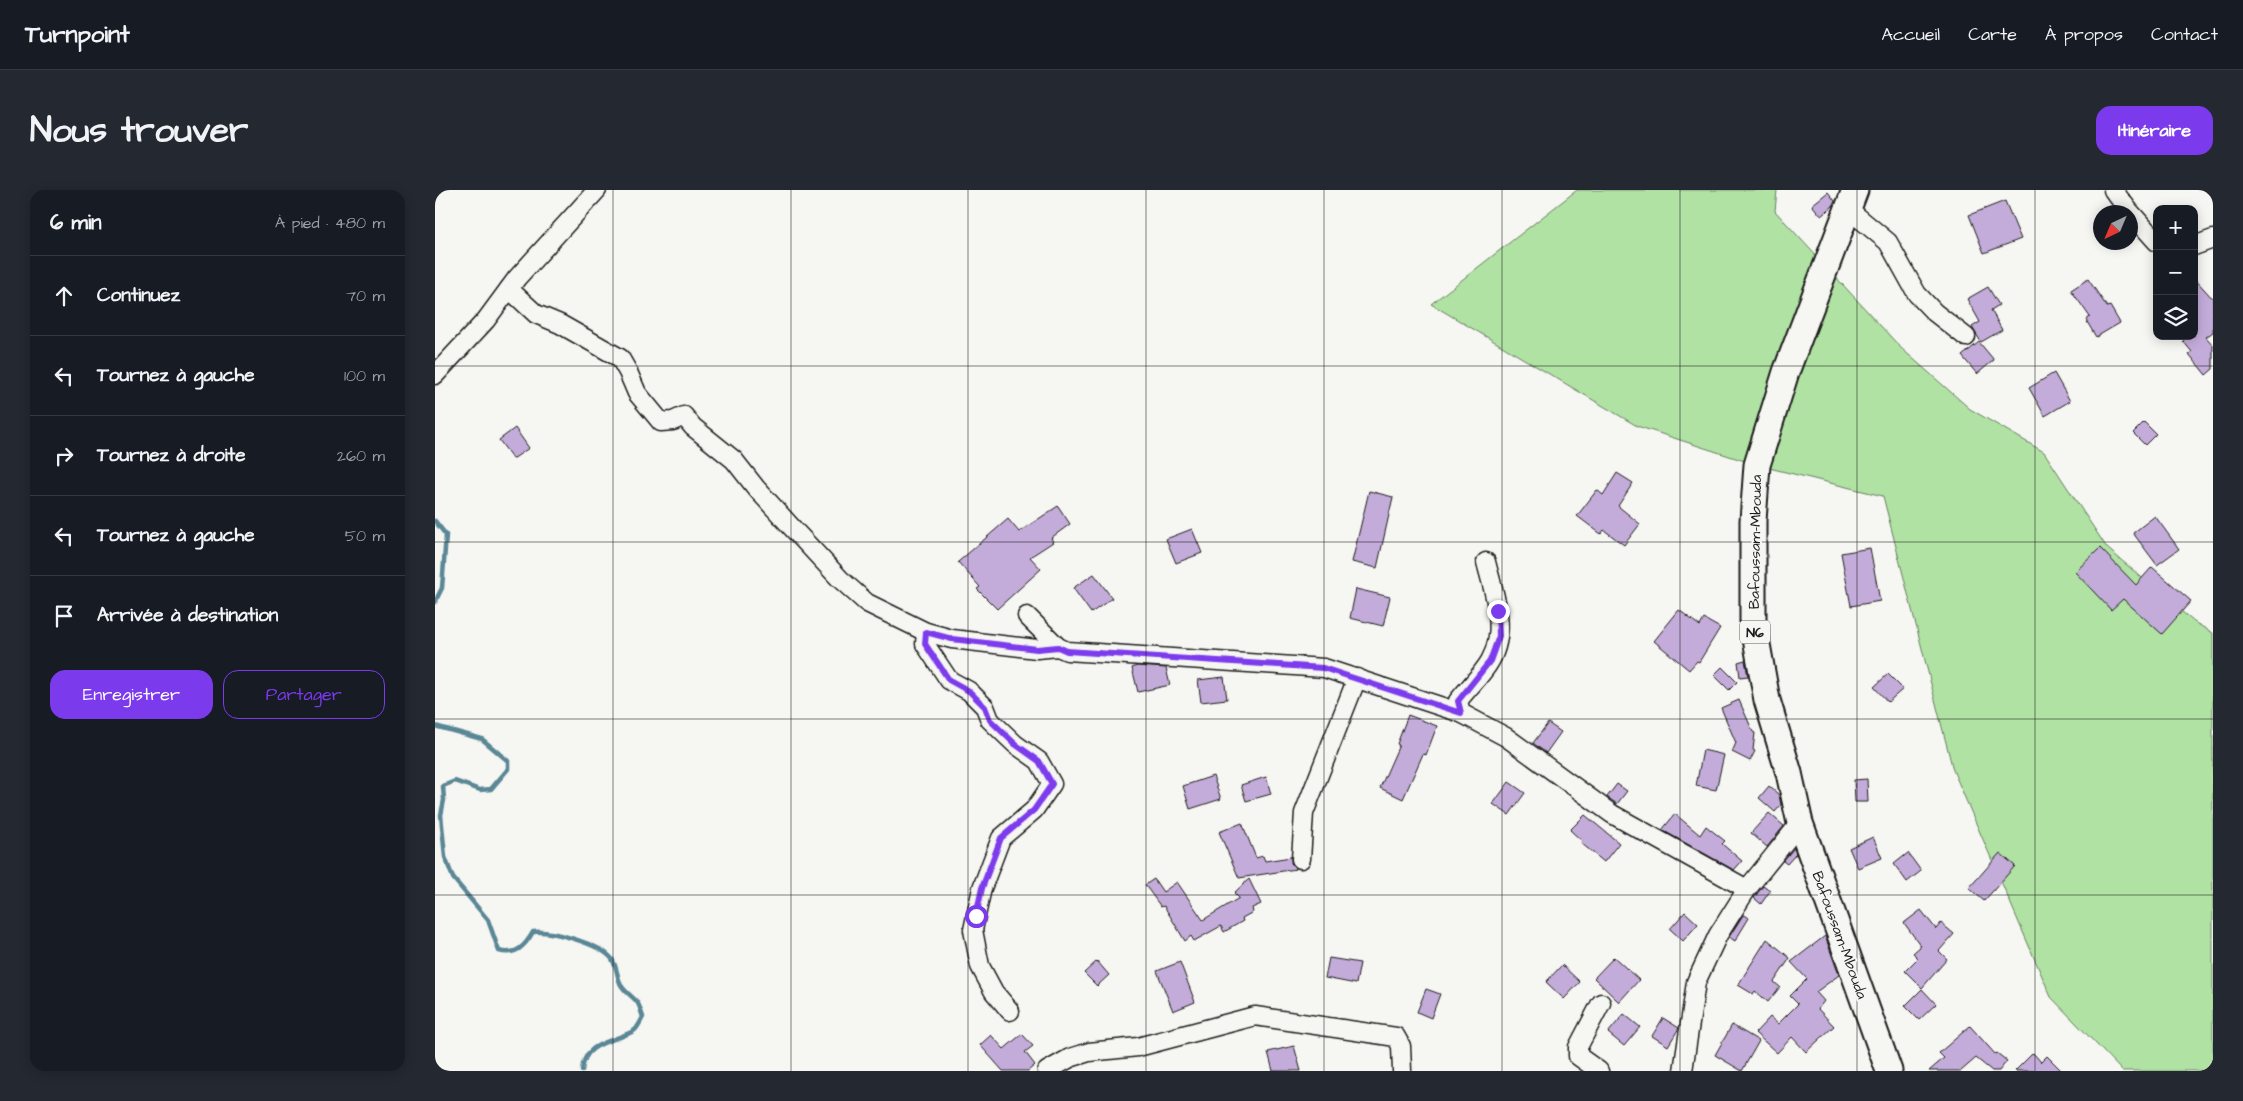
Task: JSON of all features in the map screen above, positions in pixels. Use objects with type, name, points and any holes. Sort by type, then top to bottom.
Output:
[{"type":"highway","name":"Bafoussam-Mbouda","points":[[1851,199],[1786,372],[1757,466],[1753,520],[1753,622],[1767,700],[1789,773],[1800,823],[1889,1071]]},
{"type":"street","points":[[435,375],[487,320],[509,289],[597,190]]},
{"type":"street","points":[[2113,190],[2124,205]]},
{"type":"street","points":[[1851,199],[1887,242],[1917,294],[1934,312],[1966,337]]},
{"type":"street","points":[[2138,222],[2153,238]]},
{"type":"street","points":[[2198,245],[2213,239]]},
{"type":"street","points":[[509,289],[535,314],[560,324],[619,358],[628,372],[637,393],[661,422],[673,421],[685,416],[693,427],[734,460],[796,532],[840,579],[867,603],[926,632],[952,639],[1037,649],[1058,647]]},
{"type":"street","points":[[1461,713],[1458,701],[1490,661],[1499,636],[1498,611],[1485,562]]},
{"type":"street","points":[[1027,616],[1058,647],[1067,651],[1323,668],[1461,713],[1506,737],[1612,814],[1747,890]]},
{"type":"street","points":[[926,632],[925,644],[949,680],[969,691],[985,707],[990,720],[1015,744],[1039,761],[1052,784],[1034,810],[1001,838],[982,888],[973,930],[980,966],[994,992],[1010,1011]]},
{"type":"street","points":[[1301,859],[1304,813],[1357,678]]},
{"type":"street","points":[[1683,1071],[1696,982],[1719,935],[1747,890],[1800,823]]},
{"type":"street","points":[[1588,1068],[1578,1056],[1578,1048],[1601,1003]]},
{"type":"street","points":[[1047,1071],[1070,1058],[1089,1052],[1138,1047],[1255,1016],[1396,1038],[1401,1046],[1401,1071]]},
{"type":"green space","points":[[1577,190],[1777,190],[1775,211],[1901,348],[1970,409],[2044,452],[2107,548],[2194,622],[2213,633],[2213,1071],[2122,1071],[2051,997],[1953,770],[1883,496],[1757,465],[1637,426],[1431,304]]},
{"type":"building","points":[[1828,192],[1835,201],[1833,206],[1821,216],[1812,205]]},
{"type":"building","points":[[2005,201],[2021,239],[1984,253],[1969,215]]},
{"type":"building","points":[[2088,279],[2107,307],[2110,306],[2120,323],[2096,337],[2086,320],[2090,317],[2071,290]]},
{"type":"building","points":[[2198,282],[2213,299],[2213,332],[2206,337],[2213,345],[2213,369],[2206,375],[2189,354],[2192,352],[2183,341],[2198,340]]},
{"type":"building","points":[[1988,287],[1999,305],[1991,310],[2002,330],[1981,342],[1972,327],[1980,322],[1967,299]]},
{"type":"building","points":[[1979,342],[1994,360],[1977,374],[1962,356]]},
{"type":"building","points":[[2054,373],[2070,401],[2045,416],[2029,388]]},
{"type":"building","points":[[2144,422],[2156,434],[2145,445],[2133,433]]},
{"type":"building","points":[[515,428],[529,448],[513,459],[499,440]]},
{"type":"building","points":[[1617,473],[1633,483],[1618,506],[1640,524],[1624,545],[1604,530],[1601,534],[1577,516],[1597,490],[1603,495]]},
{"type":"building","points":[[1369,491],[1393,497],[1377,568],[1352,562]]},
{"type":"building","points":[[1058,506],[1070,524],[1051,538],[1053,542],[1030,557],[1041,569],[997,609],[977,589],[980,587],[958,562],[1008,519],[1019,532]]},
{"type":"building","points":[[2155,516],[2179,549],[2157,565],[2133,533]]},
{"type":"building","points":[[1192,529],[1202,553],[1176,563],[1166,539]]},
{"type":"building","points":[[1870,548],[1880,601],[1851,606],[1841,553]]},
{"type":"building","points":[[2100,548],[2136,585],[2152,567],[2191,601],[2162,634],[2123,599],[2111,610],[2075,572]]},
{"type":"building","points":[[1094,574],[1112,598],[1091,613],[1073,588]]},
{"type":"building","points":[[1356,589],[1390,597],[1383,626],[1350,618]]},
{"type":"building","points":[[1679,610],[1700,626],[1704,619],[1720,628],[1699,662],[1697,661],[1689,670],[1654,641]]},
{"type":"building","points":[[1745,660],[1748,676],[1740,677],[1738,662]]},
{"type":"building","points":[[1137,666],[1166,668],[1170,685],[1138,692],[1132,668]]},
{"type":"building","points":[[1722,667],[1737,682],[1729,690],[1714,675]]},
{"type":"building","points":[[1888,674],[1903,689],[1888,702],[1874,687]]},
{"type":"building","points":[[1224,677],[1227,699],[1201,702],[1198,680]]},
{"type":"building","points":[[1739,700],[1755,733],[1753,750],[1755,751],[1750,761],[1732,752],[1736,743],[1721,708]]},
{"type":"building","points":[[1408,715],[1437,726],[1426,755],[1423,754],[1403,799],[1380,788],[1399,745],[1397,744]]},
{"type":"building","points":[[1548,723],[1561,732],[1546,753],[1533,743]]},
{"type":"building","points":[[1703,750],[1724,755],[1716,790],[1696,786]]},
{"type":"building","points":[[1213,776],[1221,799],[1190,809],[1183,786]]},
{"type":"building","points":[[1266,777],[1271,794],[1246,801],[1241,785]]},
{"type":"building","points":[[1867,779],[1868,802],[1855,802],[1854,780]]},
{"type":"building","points":[[1509,782],[1525,793],[1509,815],[1493,804]]},
{"type":"building","points":[[1617,784],[1627,791],[1617,804],[1607,797]]},
{"type":"building","points":[[1769,786],[1779,795],[1781,805],[1775,812],[1759,798]]},
{"type":"building","points":[[1769,813],[1784,826],[1767,847],[1751,833]]},
{"type":"building","points":[[1675,814],[1700,835],[1706,826],[1725,841],[1722,844],[1742,861],[1734,870],[1662,830]]},
{"type":"building","points":[[1585,815],[1619,843],[1604,862],[1581,843],[1582,841],[1570,830]]},
{"type":"building","points":[[1242,823],[1256,858],[1263,856],[1265,861],[1291,857],[1291,863],[1296,869],[1239,878],[1219,832]]},
{"type":"building","points":[[1873,837],[1882,858],[1858,868],[1849,848]]},
{"type":"building","points":[[1794,848],[1796,854],[1787,864],[1783,861]]},
{"type":"building","points":[[1908,853],[1921,871],[1907,882],[1894,864]]},
{"type":"building","points":[[2000,853],[2015,866],[1984,901],[1969,888]]},
{"type":"building","points":[[1154,879],[1163,892],[1177,882],[1203,920],[1239,898],[1234,893],[1249,879],[1261,904],[1252,908],[1253,912],[1242,918],[1243,921],[1224,932],[1221,926],[1194,941],[1191,936],[1185,941],[1164,906],[1161,907],[1145,885]]},
{"type":"building","points":[[1763,886],[1770,891],[1761,904],[1754,898]]},
{"type":"building","points":[[1921,910],[1936,929],[1941,923],[1954,934],[1939,951],[1947,959],[1922,988],[1905,971],[1918,958],[1913,953],[1921,946],[1904,923]]},
{"type":"building","points":[[1685,912],[1698,924],[1683,941],[1670,929]]},
{"type":"building","points":[[1743,915],[1749,918],[1735,941],[1729,937]]},
{"type":"building","points":[[1825,936],[1839,975],[1816,992],[1824,1001],[1818,1009],[1834,1026],[1806,1052],[1792,1037],[1777,1053],[1755,1033],[1770,1017],[1778,1024],[1798,1004],[1790,996],[1807,979],[1791,962]]},
{"type":"building","points":[[1767,939],[1790,958],[1774,982],[1780,987],[1768,1002],[1755,991],[1753,994],[1738,985]]},
{"type":"building","points":[[1614,957],[1639,980],[1619,1002],[1594,978]]},
{"type":"building","points":[[1329,958],[1360,963],[1356,984],[1325,978]]},
{"type":"building","points":[[1097,961],[1109,975],[1097,986],[1084,973]]},
{"type":"building","points":[[1180,962],[1195,1002],[1173,1011],[1157,971]]},
{"type":"building","points":[[1562,965],[1580,982],[1564,999],[1546,982]]},
{"type":"building","points":[[1426,989],[1440,994],[1431,1018],[1417,1012]]},
{"type":"building","points":[[1922,989],[1936,1004],[1919,1020],[1905,1006]]},
{"type":"building","points":[[1624,1014],[1640,1027],[1624,1046],[1608,1033]]},
{"type":"building","points":[[1663,1018],[1679,1028],[1668,1046],[1652,1036]]},
{"type":"building","points":[[1732,1025],[1759,1041],[1742,1071],[1715,1055]]},
{"type":"building","points":[[1970,1026],[1995,1054],[1997,1053],[2007,1061],[1999,1071],[1992,1071],[1976,1058],[1961,1071],[1929,1071],[1944,1058],[1939,1053]]},
{"type":"building","points":[[1022,1034],[1033,1046],[1025,1052],[1035,1065],[1028,1071],[1003,1071],[980,1045],[991,1035],[1004,1049]]},
{"type":"building","points":[[1294,1046],[1301,1071],[1273,1071],[1268,1052]]},
{"type":"building","points":[[2033,1053],[2041,1062],[2047,1056],[2062,1071],[2015,1071]]},
{"type":"waterway","points":[[435,521],[446,535],[442,588],[435,602]]},
{"type":"waterway","points":[[435,726],[482,739],[508,761],[508,769],[491,789],[480,790],[455,781],[443,786],[444,800],[441,815],[445,857],[453,878],[488,920],[499,951],[510,952],[519,949],[527,942],[533,932],[551,933],[587,943],[606,953],[612,959],[621,985],[639,1005],[643,1017],[636,1029],[594,1048],[588,1053],[582,1071]]},
{"type":"route","points":[[976,916],[982,888],[1001,838],[1034,810],[1052,784],[1039,761],[1015,744],[990,720],[985,707],[969,691],[949,680],[925,644],[926,632],[952,639],[1037,649],[1058,647],[1067,651],[1323,668],[1461,713],[1458,701],[1490,661],[1499,636],[1498,611]]}]
